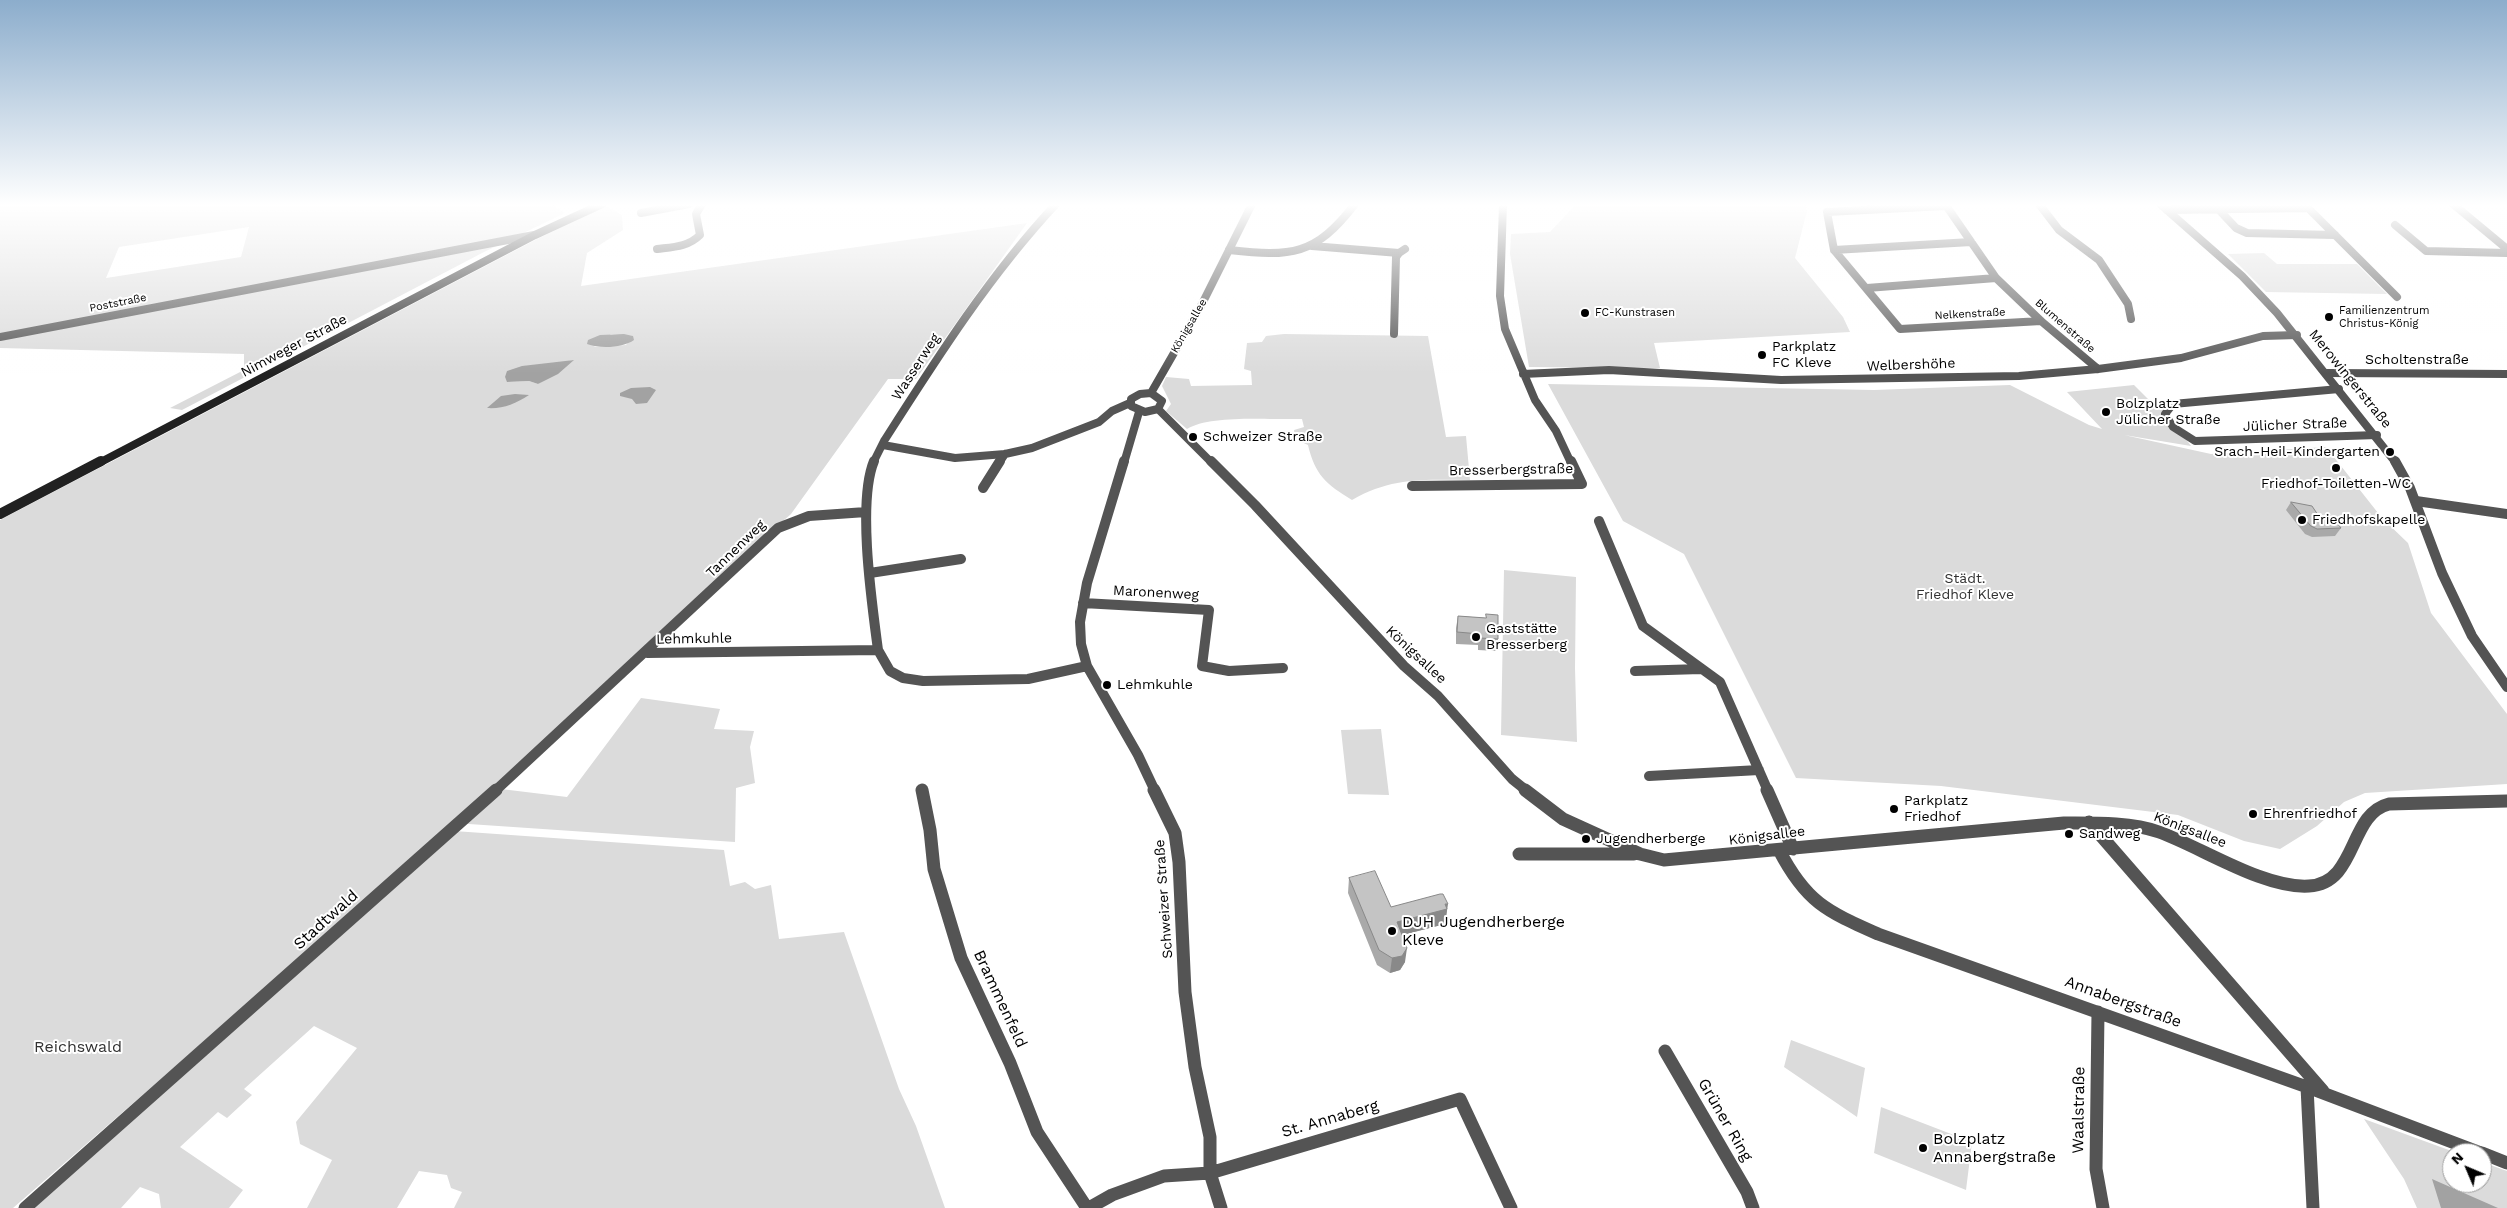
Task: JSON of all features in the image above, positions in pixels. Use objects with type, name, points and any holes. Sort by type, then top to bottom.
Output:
[{"type":"main road","name":"Nimweger Straße","points":[[0,514],[486,260]]},
{"type":"street","name":"Poststraße","points":[[0,337],[402,260]]},
{"type":"street","name":"Wasserweg","points":[[878,650],[866,512],[870,475],[883,445],[936,360],[1007,260]]},
{"type":"street","name":"Königsallee","points":[[1224,260],[1201,306],[1151,393],[1162,401],[1158,409],[1255,505],[1404,666],[1438,696],[1512,778],[1563,819],[1640,854],[1664,860],[1691,859],[1831,843],[2090,822],[2132,825],[2157,831],[2258,875],[2284,883],[2309,886],[2328,881],[2341,871],[2367,820],[2377,807],[2390,804],[2507,801]]},
{"type":"street","points":[[1394,334],[1396,260]]},
{"type":"street","name":"Bresserbergstraße","points":[[1412,486],[1582,484],[1556,431],[1535,400],[1505,329],[1500,296],[1501,260]]},
{"type":"street","points":[[1843,260],[1867,288],[1996,278]]},
{"type":"street","name":"Blumenstraße","points":[[1984,260],[1996,278],[2041,321],[2098,369]]},
{"type":"street","points":[[2099,260],[2128,304],[2131,319]]},
{"type":"street","name":"Merowingerstraße","points":[[2224,260],[2242,276],[2297,335],[2392,455],[2416,501],[2442,573],[2472,636],[2507,688]]},
{"type":"street","points":[[2360,260],[2397,297]]},
{"type":"street","name":"Nelkenstraße","points":[[1867,288],[1900,329],[2041,321]]},
{"type":"street","name":"Welbershöhe","points":[[1523,374],[1609,370],[1781,380],[2019,376],[2098,369],[2181,358],[2263,336],[2297,335]]},
{"type":"street","name":"Scholtenstraße","points":[[2326,373],[2506,375]]},
{"type":"street","name":"Jülicher Straße","points":[[2339,389],[2173,404],[2165,414],[2167,421],[2195,441],[2377,436]]},
{"type":"street","points":[[883,445],[955,458],[1005,454],[1032,448],[1099,422],[1112,411],[1130,403],[1135,396],[1151,393]]},
{"type":"street","points":[[1130,403],[1139,412],[1152,412],[1158,409]]},
{"type":"street","name":"Schweizer Straße","points":[[1139,412],[1086,583],[1080,622],[1081,644],[1087,666],[1138,755],[1175,833],[1180,862],[1185,992],[1196,1067],[1210,1137],[1210,1173],[1221,1208]]},
{"type":"street","points":[[983,488],[1005,454]]},
{"type":"street","points":[[2416,501],[2506,515]]},
{"type":"street","name":"Tannenweg","points":[[647,653],[788,521],[801,517],[866,512]]},
{"type":"street","points":[[1599,521],[1643,626],[1720,682],[1759,770],[1786,849]]},
{"type":"street","points":[[870,573],[961,559]]},
{"type":"street","name":"Maronenweg","points":[[1083,603],[1209,610],[1202,666],[1229,671],[1283,668]]},
{"type":"street","points":[[878,650],[890,671],[903,678],[923,681],[1028,679],[1087,666]]},
{"type":"street","name":"Lehmkuhle","points":[[647,653],[878,650]]},
{"type":"street","name":"Stadtwald","points":[[25,1208],[445,836],[647,653]]},
{"type":"street","points":[[1635,671],[1702,669]]},
{"type":"street","points":[[1649,776],[1759,770]]},
{"type":"street","name":"Brammenfeld","points":[[922,789],[930,830],[934,869],[960,958],[1007,1055],[1037,1132],[1088,1208]]},
{"type":"street","points":[[2090,822],[2325,1093]]},
{"type":"street","name":"Annabergstraße","points":[[1786,849],[1791,875],[1806,895],[1825,911],[1878,934],[2325,1093],[2456,1143]]},
{"type":"street","points":[[1519,854],[1640,854]]},
{"type":"street","name":"Waalstraße","points":[[2098,1012],[2096,1169],[2103,1208]]},
{"type":"street","name":"Grüner Ring","points":[[1665,1051],[1747,1192],[1753,1208]]},
{"type":"street","points":[[2307,1087],[2313,1208]]},
{"type":"street","name":"St. Annaberg","points":[[1088,1208],[1112,1195],[1164,1176],[1210,1173],[1460,1099],[1511,1208]]},
{"type":"street","name":"Annabergstraße","points":[[2492,1157],[2507,1163]]},
{"type":"green space","points":[[0,260],[113,260],[106,278],[219,260],[468,260],[182,410],[170,408],[244,370],[244,354],[0,348]]},
{"type":"green space","name":"Reichswald","points":[[496,260],[586,260],[581,286],[762,260],[1000,260],[916,379],[888,379],[791,514],[737,562],[501,789],[567,797],[641,698],[720,709],[714,729],[754,731],[750,747],[755,783],[736,788],[735,842],[454,823],[13,1208],[0,1208],[0,520]],"holes":[[[611,334],[633,336],[626,345],[594,347]],[[573,360],[538,384],[529,381],[508,382],[505,377]]]},
{"type":"green space","points":[[1511,260],[1797,260],[1843,317],[1850,332],[1654,343],[1660,368],[1529,367]]},
{"type":"green space","points":[[2234,260],[2273,260],[2277,264],[2357,264],[2387,294],[2266,292]]},
{"type":"green space","points":[[1284,334],[1428,336],[1446,437],[1466,436],[1470,480],[1409,481],[1381,487],[1352,500],[1335,489],[1323,478],[1314,464],[1308,445],[1295,439],[1294,430],[1304,427],[1302,419],[1211,421],[1197,424],[1187,429],[1166,411],[1171,404],[1162,386],[1166,377],[1189,379],[1191,386],[1252,385],[1251,371],[1244,369],[1247,343],[1262,342],[1266,336]]},
{"type":"green space","name":"Städt. Friedhof Kleve","points":[[1548,384],[1874,390],[2010,385],[2089,425],[2102,429],[2067,392],[2134,385],[2150,401],[2160,404],[2191,446],[2124,435],[2211,454],[2326,447],[2382,518],[2408,543],[2431,613],[2507,714],[2507,784],[2365,793],[2344,802],[2317,826],[2280,849],[2244,841],[2178,815],[1941,786],[1796,778],[1684,554],[1623,521]]},
{"type":"green space","points":[[1504,570],[1576,577],[1575,668],[1577,742],[1501,735]]},
{"type":"green space","points":[[1381,729],[1389,795],[1348,794],[1341,730]]},
{"type":"green space","points":[[454,831],[724,850],[730,886],[745,882],[755,889],[771,885],[779,939],[844,932],[899,1089],[916,1126],[945,1208],[454,1208],[462,1192],[451,1188],[447,1175],[419,1171],[397,1208],[307,1208],[332,1160],[300,1144],[296,1122],[357,1048],[314,1026],[244,1089],[252,1095],[227,1118],[218,1112],[180,1147],[243,1190],[229,1208],[161,1208],[159,1194],[140,1187],[121,1208],[31,1208]]},
{"type":"green space","points":[[1791,1040],[1865,1068],[1857,1117],[1784,1067]]},
{"type":"green space","name":"Bolzplatz Annabergstraße","points":[[1881,1107],[1972,1142],[1966,1190],[1874,1153]]},
{"type":"green space","points":[[2364,1119],[2442,1148],[2442,1193],[2492,1193],[2492,1166],[2507,1171],[2507,1208],[2417,1208],[2404,1179]]},
{"type":"shaded area","points":[[624,334],[633,336],[634,340],[624,345],[611,347],[598,347],[587,344],[588,340],[600,335]]},
{"type":"shaded area","points":[[574,360],[558,374],[538,384],[529,381],[507,382],[505,377],[507,371],[522,366]]},
{"type":"shaded area","points":[[650,387],[656,390],[647,403],[636,404],[632,399],[620,396],[620,393],[631,388]]},
{"type":"shaded area","points":[[529,395],[509,405],[487,408],[501,396]]},
{"type":"shaded area","points":[[2432,1179],[2442,1183],[2442,1193],[2464,1193],[2498,1208],[2441,1208]]},
{"type":"building","points":[[2291,502],[2312,506],[2320,518],[2333,518],[2341,528],[2317,529],[2311,526]]},
{"type":"building","points":[[1486,614],[1498,615],[1498,639],[1480,638],[1480,634],[1457,632],[1458,616],[1486,618]]},
{"type":"building","points":[[1375,871],[1391,907],[1440,894],[1443,894],[1448,904],[1445,904],[1447,909],[1397,922],[1407,948],[1402,956],[1392,958],[1379,950],[1349,878]]},
{"type":"place","name":"FC-Kunstrasen","points":[[1585,313]]},
{"type":"place","name":"Familienzentrum Christus-König","points":[[2329,317]]},
{"type":"place","name":"Parkplatz FC Kleve","points":[[1762,355]]},
{"type":"place","name":"Bolzplatz Jülicher Straße","points":[[2106,412]]},
{"type":"place","name":"Schweizer Straße","points":[[1193,437]]},
{"type":"place","name":"Srach-Heil-Kindergarten","points":[[2390,452]]},
{"type":"place","name":"Friedhof-Toiletten-WC","points":[[2336,468]]},
{"type":"place","name":"Friedhofskapelle","points":[[2302,520]]},
{"type":"place","name":"Gaststätte Bresserberg","points":[[1476,637]]},
{"type":"place","name":"Lehmkuhle","points":[[1107,685]]},
{"type":"place","name":"Parkplatz Friedhof","points":[[1894,809]]},
{"type":"place","name":"Ehrenfriedhof","points":[[2253,814]]},
{"type":"place","name":"Sandweg","points":[[2069,834]]},
{"type":"place","name":"Jugendherberge","points":[[1586,839]]},
{"type":"place","name":"DJH Jugendherberge Kleve","points":[[1392,931]]},
{"type":"place","name":"Bolzplatz Annabergstraße","points":[[1923,1148]]}]
